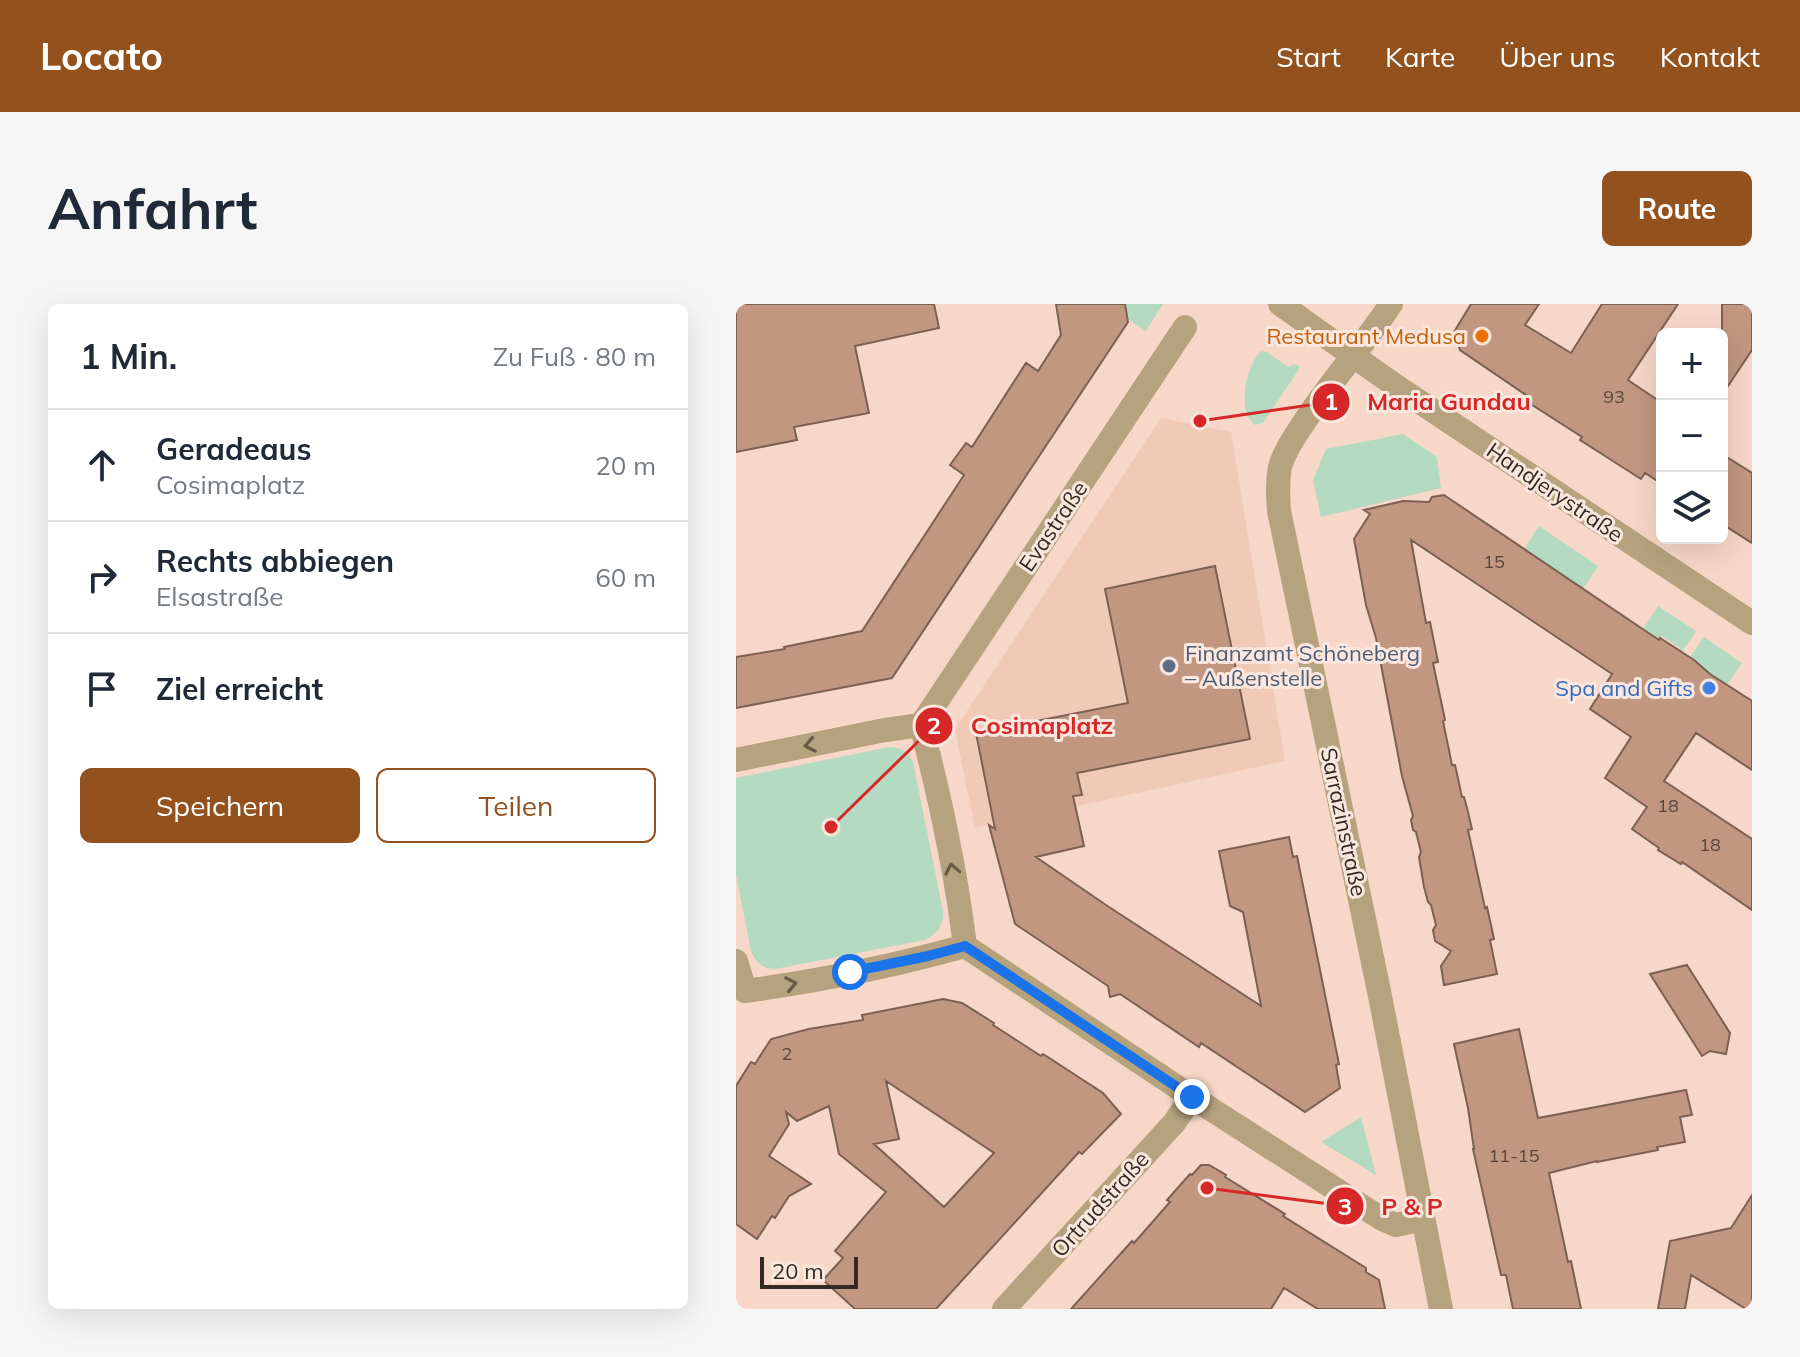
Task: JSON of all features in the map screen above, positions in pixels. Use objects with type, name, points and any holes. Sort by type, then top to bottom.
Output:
[{"type":"street","name":"Handjerystraße","points":[[1280,304],[1393,384],[1752,623]]},
{"type":"street","name":"Sarrazinstraße","points":[[1391,304],[1375,329],[1321,396],[1289,446],[1280,466],[1277,488],[1279,511],[1381,1001],[1441,1309]]},
{"type":"street","name":"Evastraße","points":[[921,725],[1185,327]]},
{"type":"street","points":[[736,760],[921,725],[960,908],[965,946]]},
{"type":"street","points":[[736,961],[740,997],[965,946],[1382,1219],[1396,1225],[1423,1219]]},
{"type":"street","name":"Ortrudstraße","points":[[1004,1309],[1174,1123],[1192,1097]]},
{"type":"shaded area","points":[[1161,418],[1231,432],[1285,761],[975,828],[955,729]]},
{"type":"green space","points":[[1125,304],[1163,304],[1146,331],[1123,316],[1127,315]]},
{"type":"green space","points":[[1261,351],[1288,367],[1294,364],[1299,369],[1263,423],[1255,425],[1246,410],[1245,388],[1251,367]]},
{"type":"green space","points":[[1403,434],[1437,457],[1441,488],[1321,517],[1313,480],[1326,449]]},
{"type":"green space","points":[[1539,526],[1598,566],[1583,589],[1524,549]]},
{"type":"green space","points":[[1658,606],[1696,631],[1682,652],[1662,636],[1659,640],[1643,629]]},
{"type":"green space","points":[[1704,637],[1742,663],[1727,685],[1691,661],[1693,659],[1690,657]]},
{"type":"green space","points":[[889,747],[903,750],[913,762],[943,911],[939,929],[925,940],[775,969],[763,966],[751,951],[736,875],[736,778]]},
{"type":"green space","points":[[1361,1117],[1376,1175],[1321,1142]]},
{"type":"building","points":[[736,304],[934,304],[939,328],[855,346],[869,413],[794,427],[797,440],[736,452]]},
{"type":"building","points":[[1056,304],[1125,304],[1128,322],[892,678],[736,708],[736,657],[862,631],[964,475],[950,465],[966,443],[972,447],[1026,363],[1038,371],[1061,335]]},
{"type":"building","points":[[1471,304],[1539,304],[1525,325],[1571,353],[1602,304],[1678,304],[1662,328],[1656,328],[1656,337],[1628,380],[1656,399],[1656,480],[1645,473],[1641,479],[1526,401],[1529,397],[1460,350],[1454,332]]},
{"type":"building","points":[[1722,304],[1752,304],[1752,350],[1728,386],[1728,328],[1722,328]]},
{"type":"building","points":[[1728,458],[1752,473],[1752,543],[1728,528]]},
{"type":"building","points":[[1444,495],[1752,701],[1752,770],[1696,733],[1664,781],[1752,839],[1752,910],[1682,862],[1658,850],[1632,829],[1647,807],[1605,778],[1631,737],[1590,709],[1612,674],[1411,540],[1426,623],[1430,622],[1438,662],[1433,663],[1452,765],[1455,765],[1467,808],[1472,829],[1468,830],[1494,939],[1490,940],[1497,974],[1444,985],[1441,966],[1451,951],[1435,941],[1433,930],[1436,925],[1424,887],[1419,857],[1421,852],[1413,830],[1413,816],[1402,776],[1354,539],[1370,514],[1364,510],[1403,501],[1429,502],[1432,497]]},
{"type":"building","points":[[1215,566],[1250,739],[1077,773],[1082,795],[1073,796],[1084,846],[1036,857],[1261,1006],[1243,912],[1230,906],[1219,851],[1289,837],[1293,857],[1297,856],[1339,1064],[1336,1065],[1340,1088],[1305,1112],[1120,994],[1110,997],[1108,986],[1015,924],[989,825],[995,829],[976,733],[1128,703],[1105,589]]},
{"type":"building","points":[[1687,965],[1730,1033],[1726,1054],[1710,1051],[1702,1056],[1650,974]]},
{"type":"building","points":[[943,999],[962,1003],[1103,1093],[1121,1114],[1082,1154],[1079,1152],[936,1309],[855,1309],[823,1280],[843,1258],[835,1251],[886,1192],[839,1154],[829,1106],[797,1121],[786,1112],[789,1124],[769,1156],[811,1184],[789,1196],[757,1239],[736,1224],[736,1086],[771,1039],[863,1020],[862,1015]],"holes":[[[886,1081],[994,1153],[944,1207],[874,1144],[899,1139]]]},
{"type":"building","points":[[1519,1029],[1538,1118],[1686,1090],[1692,1115],[1680,1117],[1685,1142],[1549,1173],[1581,1309],[1513,1309],[1506,1275],[1501,1275],[1473,1149],[1454,1044]]},
{"type":"building","points":[[1201,1165],[1209,1165],[1226,1175],[1285,1214],[1283,1216],[1366,1268],[1366,1272],[1379,1280],[1385,1309],[1318,1309],[1284,1288],[1271,1309],[1071,1309],[1132,1241],[1134,1243],[1170,1202],[1167,1200]]},
{"type":"building","points":[[1752,1195],[1752,1309],[1746,1309],[1691,1275],[1685,1309],[1658,1309],[1670,1241],[1731,1228]]},
{"type":"place","name":"Restaurant Medusa","points":[[1482,336]]},
{"type":"place","name":"Maria Gundau","points":[[1200,421]]},
{"type":"place","name":"Finanzamt Schöneberg – Außenstelle","points":[[1169,666]]},
{"type":"place","name":"Spa and Gifts","points":[[1709,688]]},
{"type":"place","name":"Cosimaplatz","points":[[831,827]]},
{"type":"place","name":"P & P","points":[[1207,1188]]},
{"type":"route","points":[[850,972],[965,946],[1192,1097]]}]
